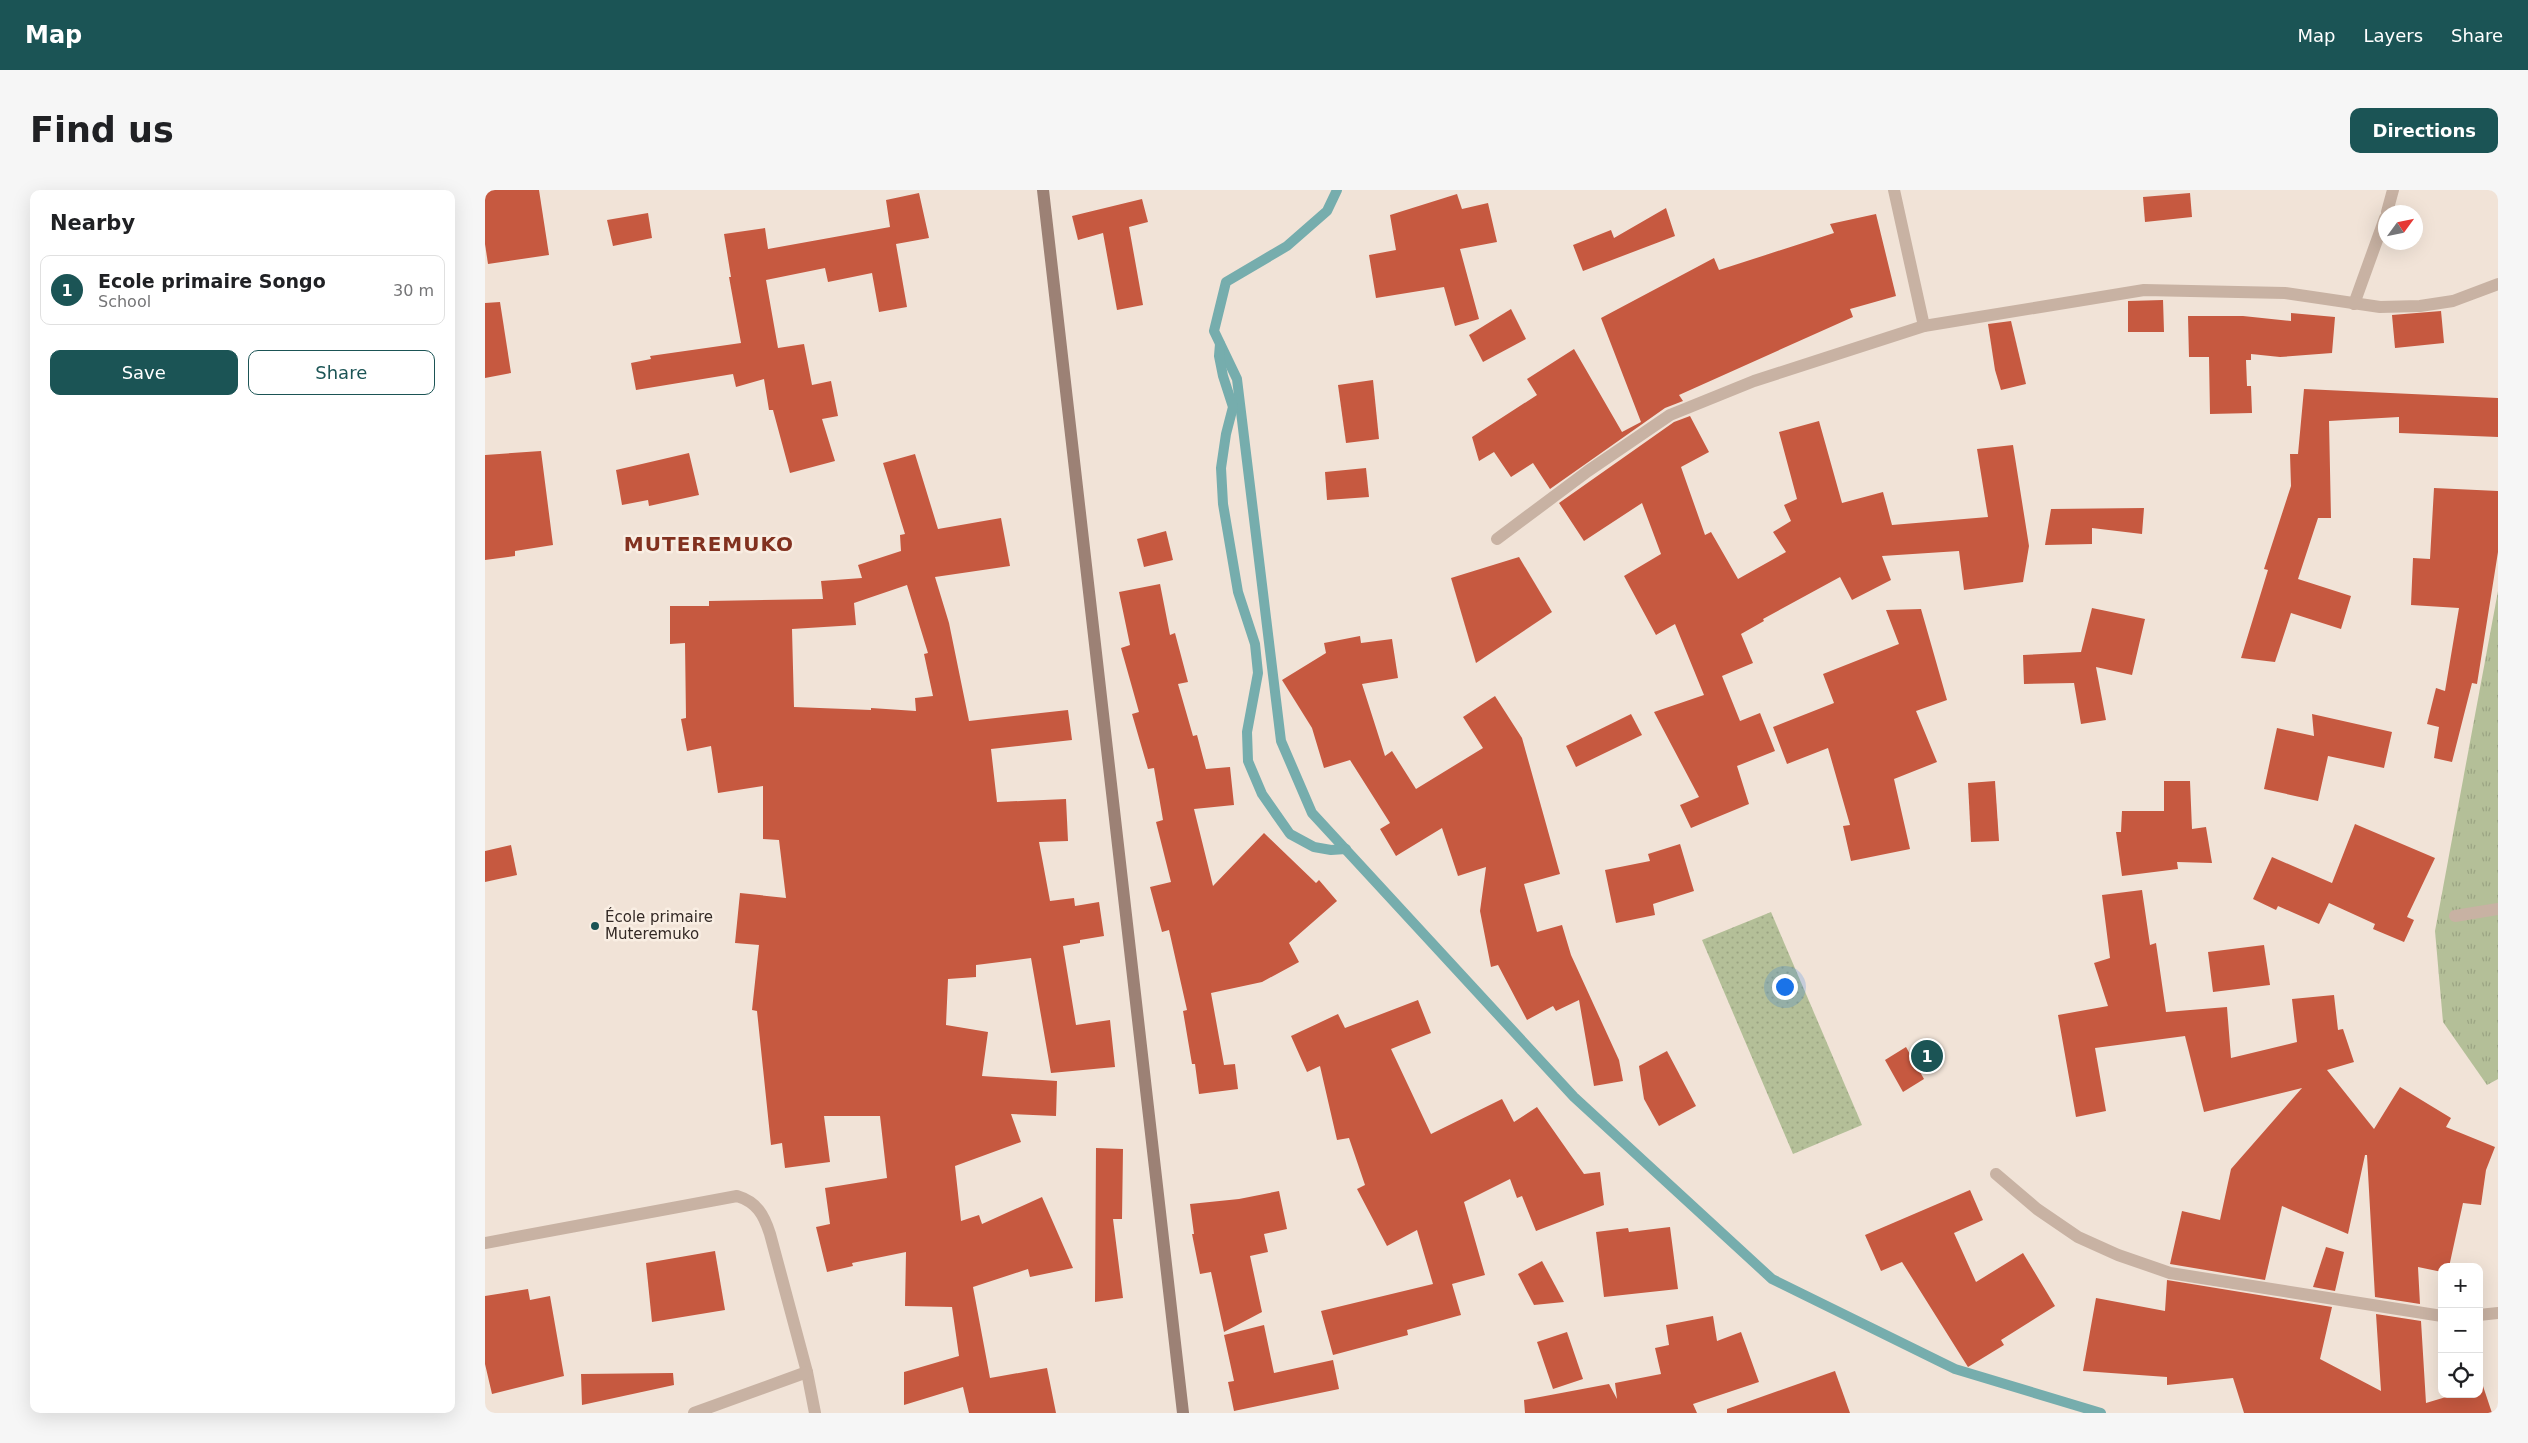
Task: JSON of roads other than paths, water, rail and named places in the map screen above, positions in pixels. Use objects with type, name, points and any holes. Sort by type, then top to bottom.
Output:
[{"type":"street","points":[[1043,190],[1183,1413]]},
{"type":"street","points":[[1894,190],[1924,326]]},
{"type":"street","points":[[2389,205],[2393,190]]},
{"type":"street","points":[[2354,304],[2378,237]]},
{"type":"street","points":[[1497,539],[1670,415],[1754,381],[1924,326],[2144,290],[2285,293],[2354,304],[2420,306],[2453,301],[2498,284]]},
{"type":"street","points":[[2455,916],[2498,909]]},
{"type":"street","points":[[1996,1174],[2037,1209],[2078,1237],[2118,1255],[2170,1273],[2438,1315]]},
{"type":"street","points":[[485,1243],[737,1196],[751,1200],[766,1221],[807,1372],[815,1413]]},
{"type":"street","points":[[2483,1315],[2498,1313]]},
{"type":"street","points":[[694,1413],[807,1372]]},
{"type":"waterway","points":[[1337,190],[1327,211],[1287,246],[1226,282],[1214,331],[1237,379],[1281,741],[1312,813],[1574,1097],[1772,1279],[1955,1369],[2101,1413]]},
{"type":"waterway","points":[[1220,344],[1219,356],[1223,376],[1233,407],[1226,434],[1221,468],[1223,504],[1238,592],[1255,644],[1258,673],[1247,732],[1248,761],[1262,794],[1290,834],[1314,847],[1331,850],[1346,849]]},
{"type":"place","name":"École primaire Muteremuko","points":[[595,926]]},
{"type":"place","name":"Ecole primaire Songo","points":[[1927,1056]]},
{"type":"district","name":"MUTEREMUKO","points":[[709,544]]}]
